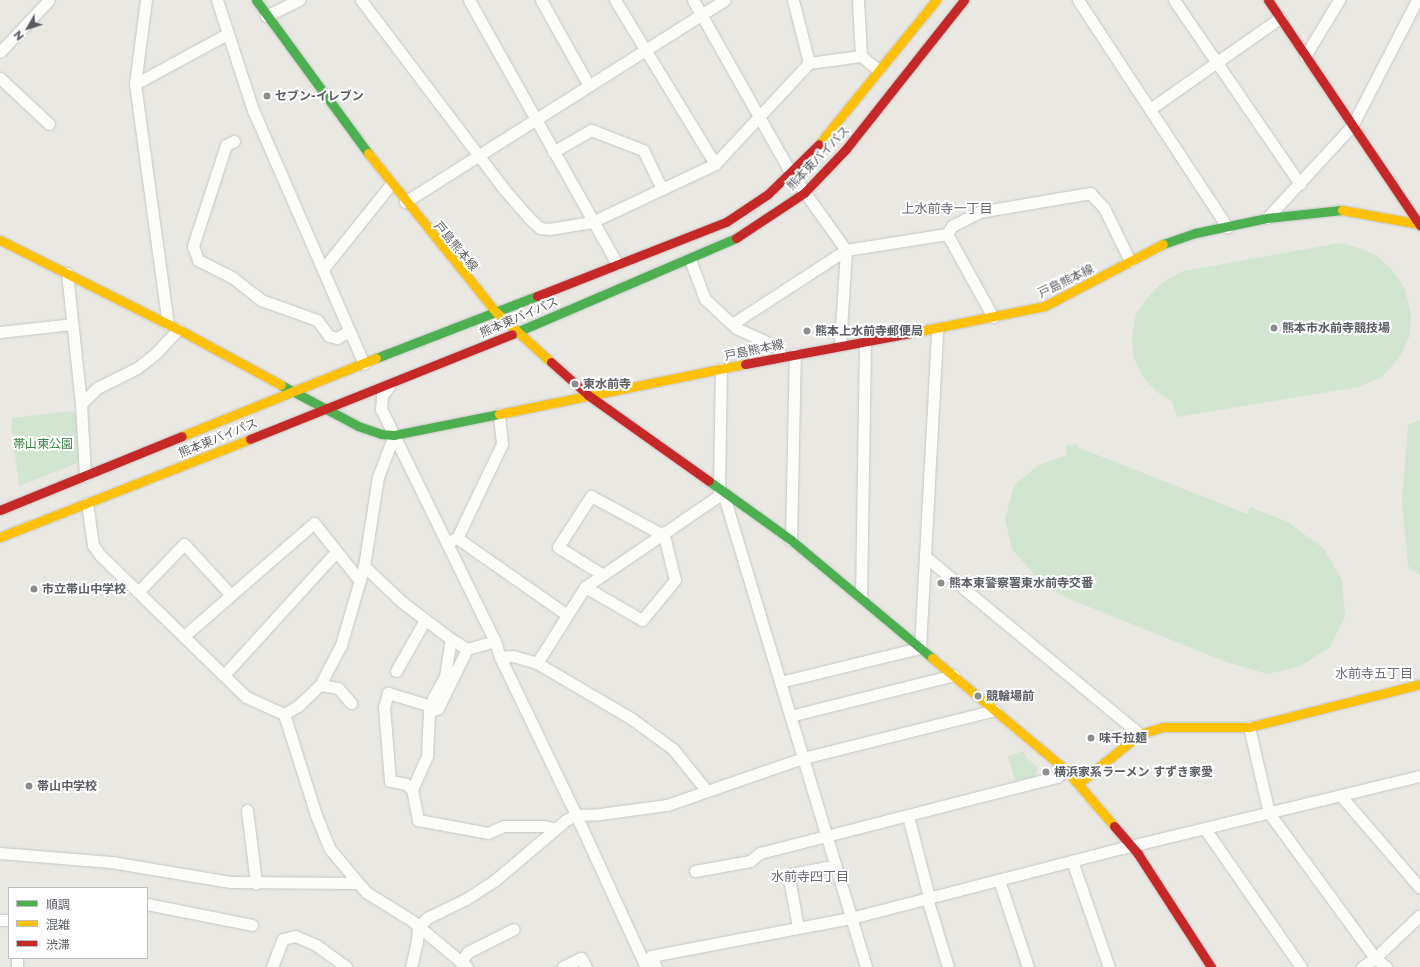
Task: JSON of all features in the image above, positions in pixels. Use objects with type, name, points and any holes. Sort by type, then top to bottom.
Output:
[{"type":"main road","name":"戸島熊本線","points":[[256,0],[266,16],[391,184],[496,312],[588,395],[865,340],[937,329],[1045,306],[1170,240],[1267,218],[1338,209],[1368,212],[1420,225]]},
{"type":"main road","name":"熊本東バイパス","points":[[0,510],[293,391],[726,222],[768,194],[791,173],[850,108],[878,70],[936,0]]},
{"type":"main road","name":"熊本東バイパス","points":[[0,537],[391,384],[726,244],[804,193],[846,149],[964,0]]},
{"type":"main road","points":[[1268,0],[1420,225]]},
{"type":"main road","points":[[0,240],[178,329],[324,409],[358,426],[381,434],[394,435],[588,395],[791,540],[1066,770],[1133,846],[1211,967]]},
{"type":"main road","points":[[1079,783],[1140,734],[1163,727],[1249,727],[1420,684]]},
{"type":"street","points":[[0,52],[49,0]]},
{"type":"street","points":[[217,0],[252,110],[364,364]]},
{"type":"street","points":[[266,16],[299,0]]},
{"type":"street","points":[[361,0],[478,157],[528,217],[540,228],[561,228],[592,222],[715,164],[760,118],[809,63],[861,56],[878,70]]},
{"type":"street","points":[[469,0],[535,121],[617,264]]},
{"type":"street","points":[[541,0],[589,86]]},
{"type":"street","points":[[615,0],[647,50],[715,164]]},
{"type":"street","points":[[693,0],[703,15],[791,173],[846,250],[840,345]]},
{"type":"street","points":[[405,202],[703,15],[724,0]]},
{"type":"street","points":[[793,0],[809,63]]},
{"type":"street","points":[[858,0],[861,56]]},
{"type":"street","points":[[1078,0],[1227,227]]},
{"type":"street","points":[[1174,0],[1300,184]]},
{"type":"street","points":[[1305,56],[1339,0]]},
{"type":"street","points":[[1267,218],[1352,126],[1417,0]]},
{"type":"street","points":[[144,2],[135,84],[168,324]]},
{"type":"street","points":[[1150,109],[1280,18]]},
{"type":"street","points":[[135,84],[228,34]]},
{"type":"street","points":[[0,78],[49,124]]},
{"type":"street","points":[[553,152],[591,130],[642,150],[662,189]]},
{"type":"street","points":[[234,141],[226,145],[193,246],[198,260],[228,275],[257,297],[317,320],[328,336],[337,338],[350,331]]},
{"type":"street","points":[[323,269],[391,184]]},
{"type":"street","points":[[732,324],[846,250],[947,234],[952,226],[978,212],[1090,193],[1104,208],[1130,261]]},
{"type":"street","points":[[947,234],[993,317]]},
{"type":"street","points":[[690,260],[705,299],[732,324],[778,347],[781,357]]},
{"type":"street","points":[[67,273],[81,404],[85,476]]},
{"type":"street","points":[[0,332],[72,324]]},
{"type":"street","points":[[81,404],[91,392],[137,368],[155,354],[178,329]]},
{"type":"street","points":[[780,682],[920,648],[927,558],[937,329]]},
{"type":"street","points":[[861,597],[865,340]]},
{"type":"street","points":[[791,540],[795,354]]},
{"type":"street","points":[[721,369],[721,491],[866,967]]},
{"type":"street","points":[[391,384],[382,396],[381,409],[452,541],[495,641],[500,657],[576,815],[646,967]]},
{"type":"street","points":[[452,541],[502,444],[499,414]]},
{"type":"street","points":[[284,714],[298,706],[320,685],[341,645],[364,566],[378,477],[394,435]]},
{"type":"street","points":[[537,663],[585,587],[721,491]]},
{"type":"street","points":[[585,587],[642,620],[675,580],[662,533],[591,496],[558,547],[603,575]]},
{"type":"street","points":[[87,503],[93,546],[138,592],[252,700],[284,714],[322,833],[330,849],[356,883],[418,927],[464,964],[468,952],[514,929]]},
{"type":"street","points":[[184,636],[314,523],[360,581]]},
{"type":"street","points":[[452,541],[566,615]]},
{"type":"street","points":[[138,592],[184,544],[231,596]]},
{"type":"street","points":[[224,675],[336,552]]},
{"type":"street","points":[[927,558],[1140,734]]},
{"type":"street","points":[[364,566],[402,602],[451,639],[467,649]]},
{"type":"street","points":[[396,672],[425,620]]},
{"type":"street","points":[[433,698],[445,676],[451,639]]},
{"type":"street","points":[[495,641],[467,649],[438,708],[429,712],[427,756],[412,789],[418,820],[488,833],[504,826],[544,826],[555,829]]},
{"type":"street","points":[[500,657],[513,656],[537,663],[660,738],[689,767],[706,790]]},
{"type":"street","points":[[790,716],[954,675]]},
{"type":"street","points":[[320,685],[338,688],[351,702]]},
{"type":"street","points":[[412,789],[406,784],[390,781],[384,707],[388,693],[438,708]]},
{"type":"street","points":[[411,967],[417,942],[418,927],[427,918],[466,899],[494,881],[555,829],[576,815],[600,814],[667,805],[706,790],[803,758],[995,710]]},
{"type":"street","points":[[1249,727],[1269,813],[1375,958],[1386,967]]},
{"type":"street","points":[[695,871],[750,861],[760,853],[1057,777],[1066,770]]},
{"type":"street","points":[[656,967],[651,956],[851,918],[1072,861],[1420,776]]},
{"type":"street","points":[[1341,796],[1420,888]]},
{"type":"street","points":[[247,810],[256,883]]},
{"type":"street","points":[[908,816],[928,897],[948,967]]},
{"type":"street","points":[[1204,829],[1301,967]]},
{"type":"street","points":[[0,853],[111,862],[230,882],[356,883]]},
{"type":"street","points":[[1072,861],[1109,967]]},
{"type":"street","points":[[798,927],[789,880],[792,874],[827,866]]},
{"type":"street","points":[[999,880],[1028,967]]},
{"type":"street","points":[[148,904],[252,925]]},
{"type":"street","points":[[1362,967],[1375,958],[1420,915]]},
{"type":"street","points":[[272,967],[283,939],[295,936],[316,945],[346,967]]},
{"type":"street","points":[[563,967],[580,958],[586,967]]},
{"type":"green space","points":[[1340,243],[1360,248],[1377,256],[1392,270],[1405,289],[1411,315],[1410,335],[1400,356],[1383,376],[1359,387],[1177,417],[1172,401],[1157,392],[1143,377],[1133,356],[1132,336],[1136,314],[1148,297],[1163,282],[1184,271]]},
{"type":"green space","name":"帯山東公園","points":[[71,411],[76,414],[80,462],[19,486],[11,426],[13,418]]},
{"type":"green space","points":[[1420,420],[1420,575],[1408,566],[1402,500],[1408,425]]},
{"type":"green space","points":[[1078,444],[1077,447],[1247,514],[1250,507],[1288,522],[1324,549],[1342,580],[1345,616],[1330,647],[1301,666],[1268,674],[1229,663],[1067,598],[1041,582],[1012,549],[1005,519],[1014,486],[1037,466],[1067,455],[1066,446]]},
{"type":"green space","points":[[1024,751],[1025,756],[1038,768],[1035,777],[1015,781],[1008,756]]},
{"type":"traffic: fast","points":[[256,0],[368,153]]},
{"type":"traffic: fast","points":[[1163,244],[1195,233],[1267,218],[1342,210]]},
{"type":"traffic: fast","points":[[512,334],[736,238]]},
{"type":"traffic: fast","points":[[376,358],[537,296]]},
{"type":"traffic: fast","points":[[281,385],[358,426],[381,434],[394,435],[499,414]]},
{"type":"traffic: fast","points":[[709,481],[791,540],[932,658]]},
{"type":"traffic: slow","points":[[819,144],[936,0]]},
{"type":"traffic: slow","points":[[368,153],[496,312],[551,362]]},
{"type":"traffic: slow","points":[[1342,210],[1420,224]]},
{"type":"traffic: slow","points":[[0,240],[178,329],[281,385]]},
{"type":"traffic: slow","points":[[910,333],[1045,306],[1163,244]]},
{"type":"traffic: slow","points":[[182,436],[376,358]]},
{"type":"traffic: slow","points":[[499,414],[745,364]]},
{"type":"traffic: slow","points":[[0,537],[250,439]]},
{"type":"traffic: slow","points":[[932,658],[1066,770],[1114,826]]},
{"type":"traffic: slow","points":[[1079,783],[1140,734],[1163,727],[1249,727],[1420,684]]},
{"type":"traffic: jam","points":[[736,238],[804,193],[846,149],[964,0]]},
{"type":"traffic: jam","points":[[1268,0],[1420,225]]},
{"type":"traffic: jam","points":[[537,296],[726,222],[768,194],[819,144]]},
{"type":"traffic: jam","points":[[745,364],[910,333]]},
{"type":"traffic: jam","points":[[250,439],[512,334]]},
{"type":"traffic: jam","points":[[551,362],[588,395],[709,481]]},
{"type":"traffic: jam","points":[[0,510],[182,436]]},
{"type":"traffic: jam","points":[[1114,826],[1138,854],[1211,967]]},
{"type":"place","name":"セブン-イレブン","points":[[267,96]]},
{"type":"place","name":"熊本市水前寺競技場","points":[[1274,328]]},
{"type":"place","name":"熊本上水前寺郵便局","points":[[807,331]]},
{"type":"place","name":"東水前寺","points":[[575,384]]},
{"type":"place","name":"熊本東警察署東水前寺交番","points":[[941,583]]},
{"type":"place","name":"市立帯山中学校","points":[[34,589]]},
{"type":"place","name":"競輪場前","points":[[978,696]]},
{"type":"place","name":"味千拉麺","points":[[1091,738]]},
{"type":"place","name":"横浜家系ラーメン すずき家愛","points":[[1046,772]]},
{"type":"place","name":"帯山中学校","points":[[29,786]]},
{"type":"district","name":"上水前寺一丁目","points":[[947,208]]},
{"type":"district","name":"水前寺五丁目","points":[[1374,673]]},
{"type":"district","name":"水前寺四丁目","points":[[810,876]]}]
